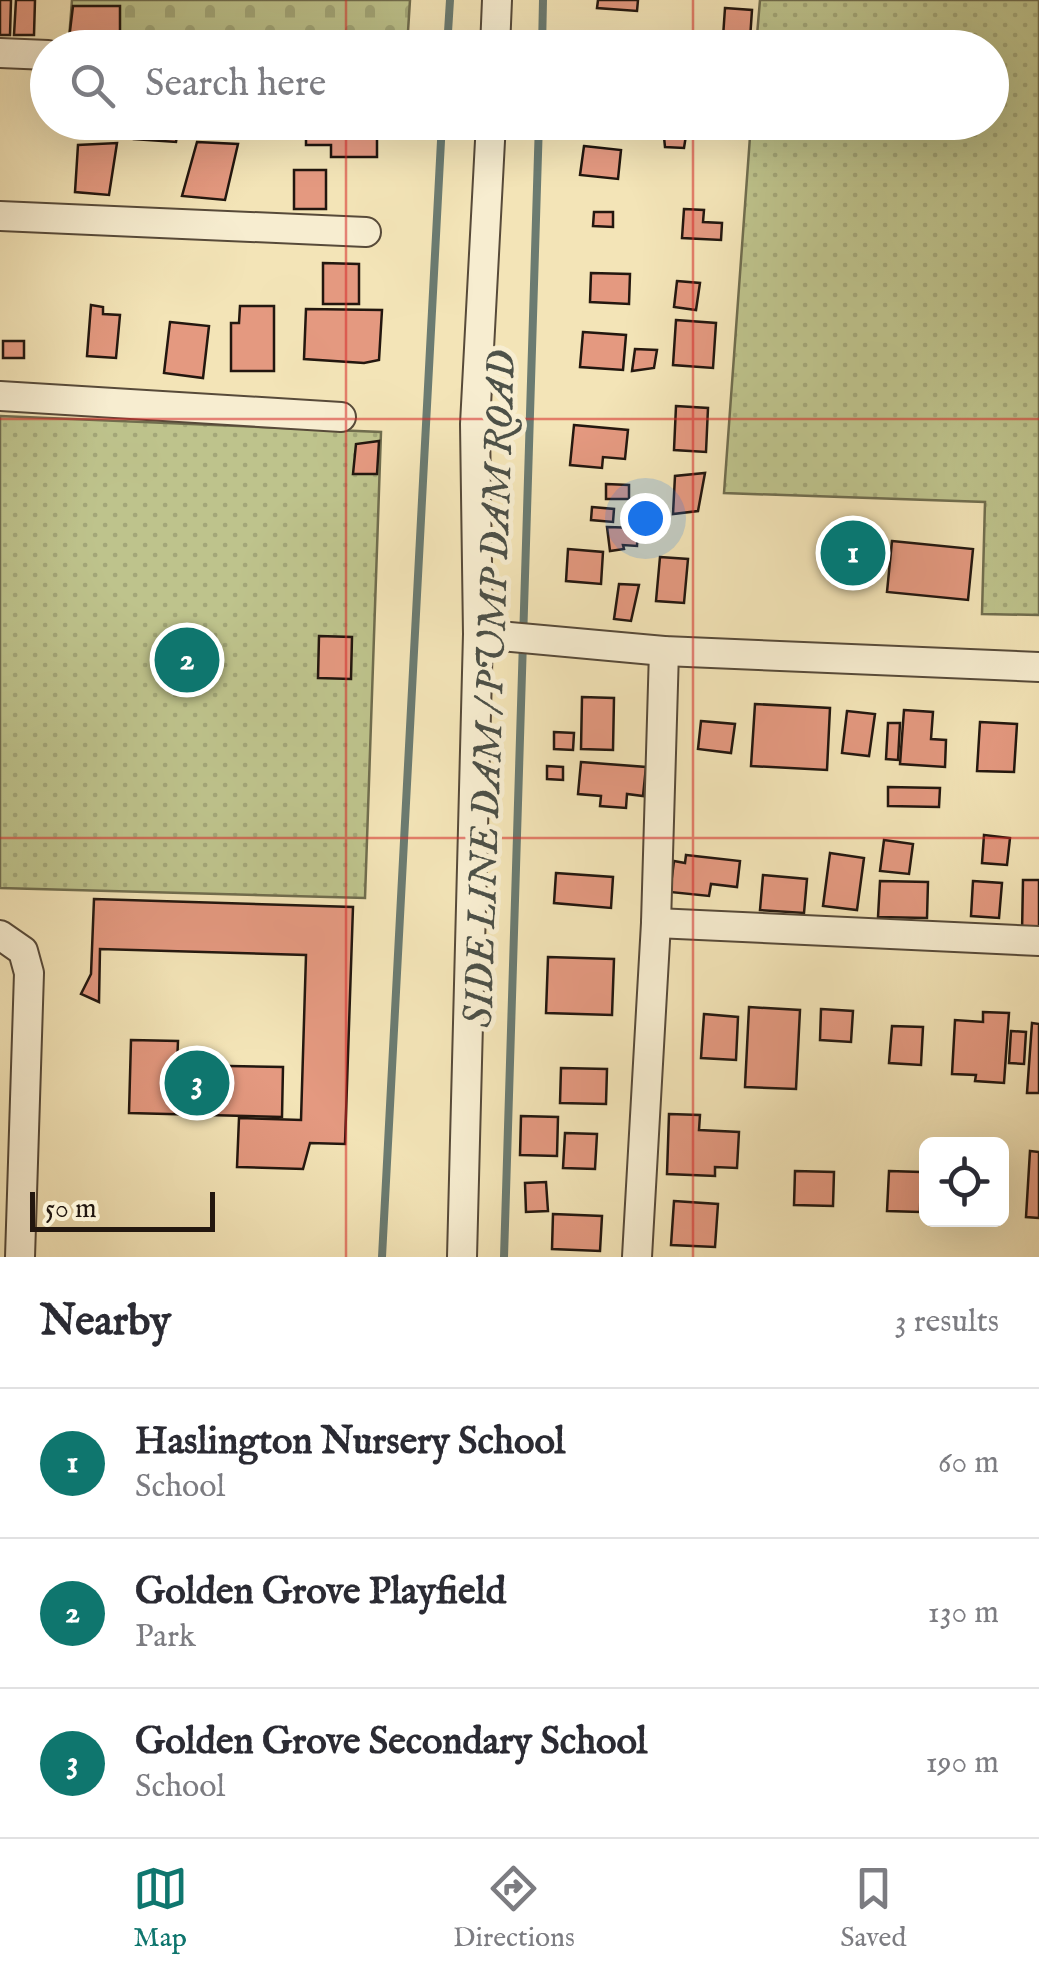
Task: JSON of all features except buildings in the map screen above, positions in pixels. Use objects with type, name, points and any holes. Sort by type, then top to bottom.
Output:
[{"type":"street","points":[[496,30],[498,0]]},
{"type":"street","points":[[0,53],[30,55]]},
{"type":"street","points":[[462,1257],[478,634],[475,424],[490,140]]},
{"type":"street","points":[[0,216],[366,232]]},
{"type":"street","points":[[0,396],[341,417]]},
{"type":"street","points":[[478,634],[664,651],[1039,667]]},
{"type":"street","points":[[638,1257],[656,923],[664,651]]},
{"type":"street","points":[[656,923],[1039,940]]},
{"type":"street","points":[[0,935],[22,951],[28,974],[20,1257]]},
{"type":"green space","points":[[72,0],[410,0],[408,30],[70,30]]},
{"type":"green space","points":[[760,0],[1039,0],[1039,615],[982,614],[985,502],[724,493],[750,140],[1009,140],[1009,30],[757,30]]},
{"type":"green space","points":[[0,416],[381,432],[365,898],[0,888]]},
{"type":"waterway","points":[[448,30],[450,0]]},
{"type":"waterway","name":"SIDE LINE DAM / PUMP DAM ROAD","points":[[542,30],[543,0]]},
{"type":"waterway","points":[[382,1257],[441,140]]},
{"type":"waterway","name":"SIDE LINE DAM / PUMP DAM ROAD","points":[[504,1257],[538,140]]},
{"type":"place","name":"Haslington Nursery School","points":[[853,553]]},
{"type":"place","name":"Golden Grove Playfield","points":[[187,660]]},
{"type":"place","name":"Golden Grove Secondary School","points":[[197,1083]]}]
